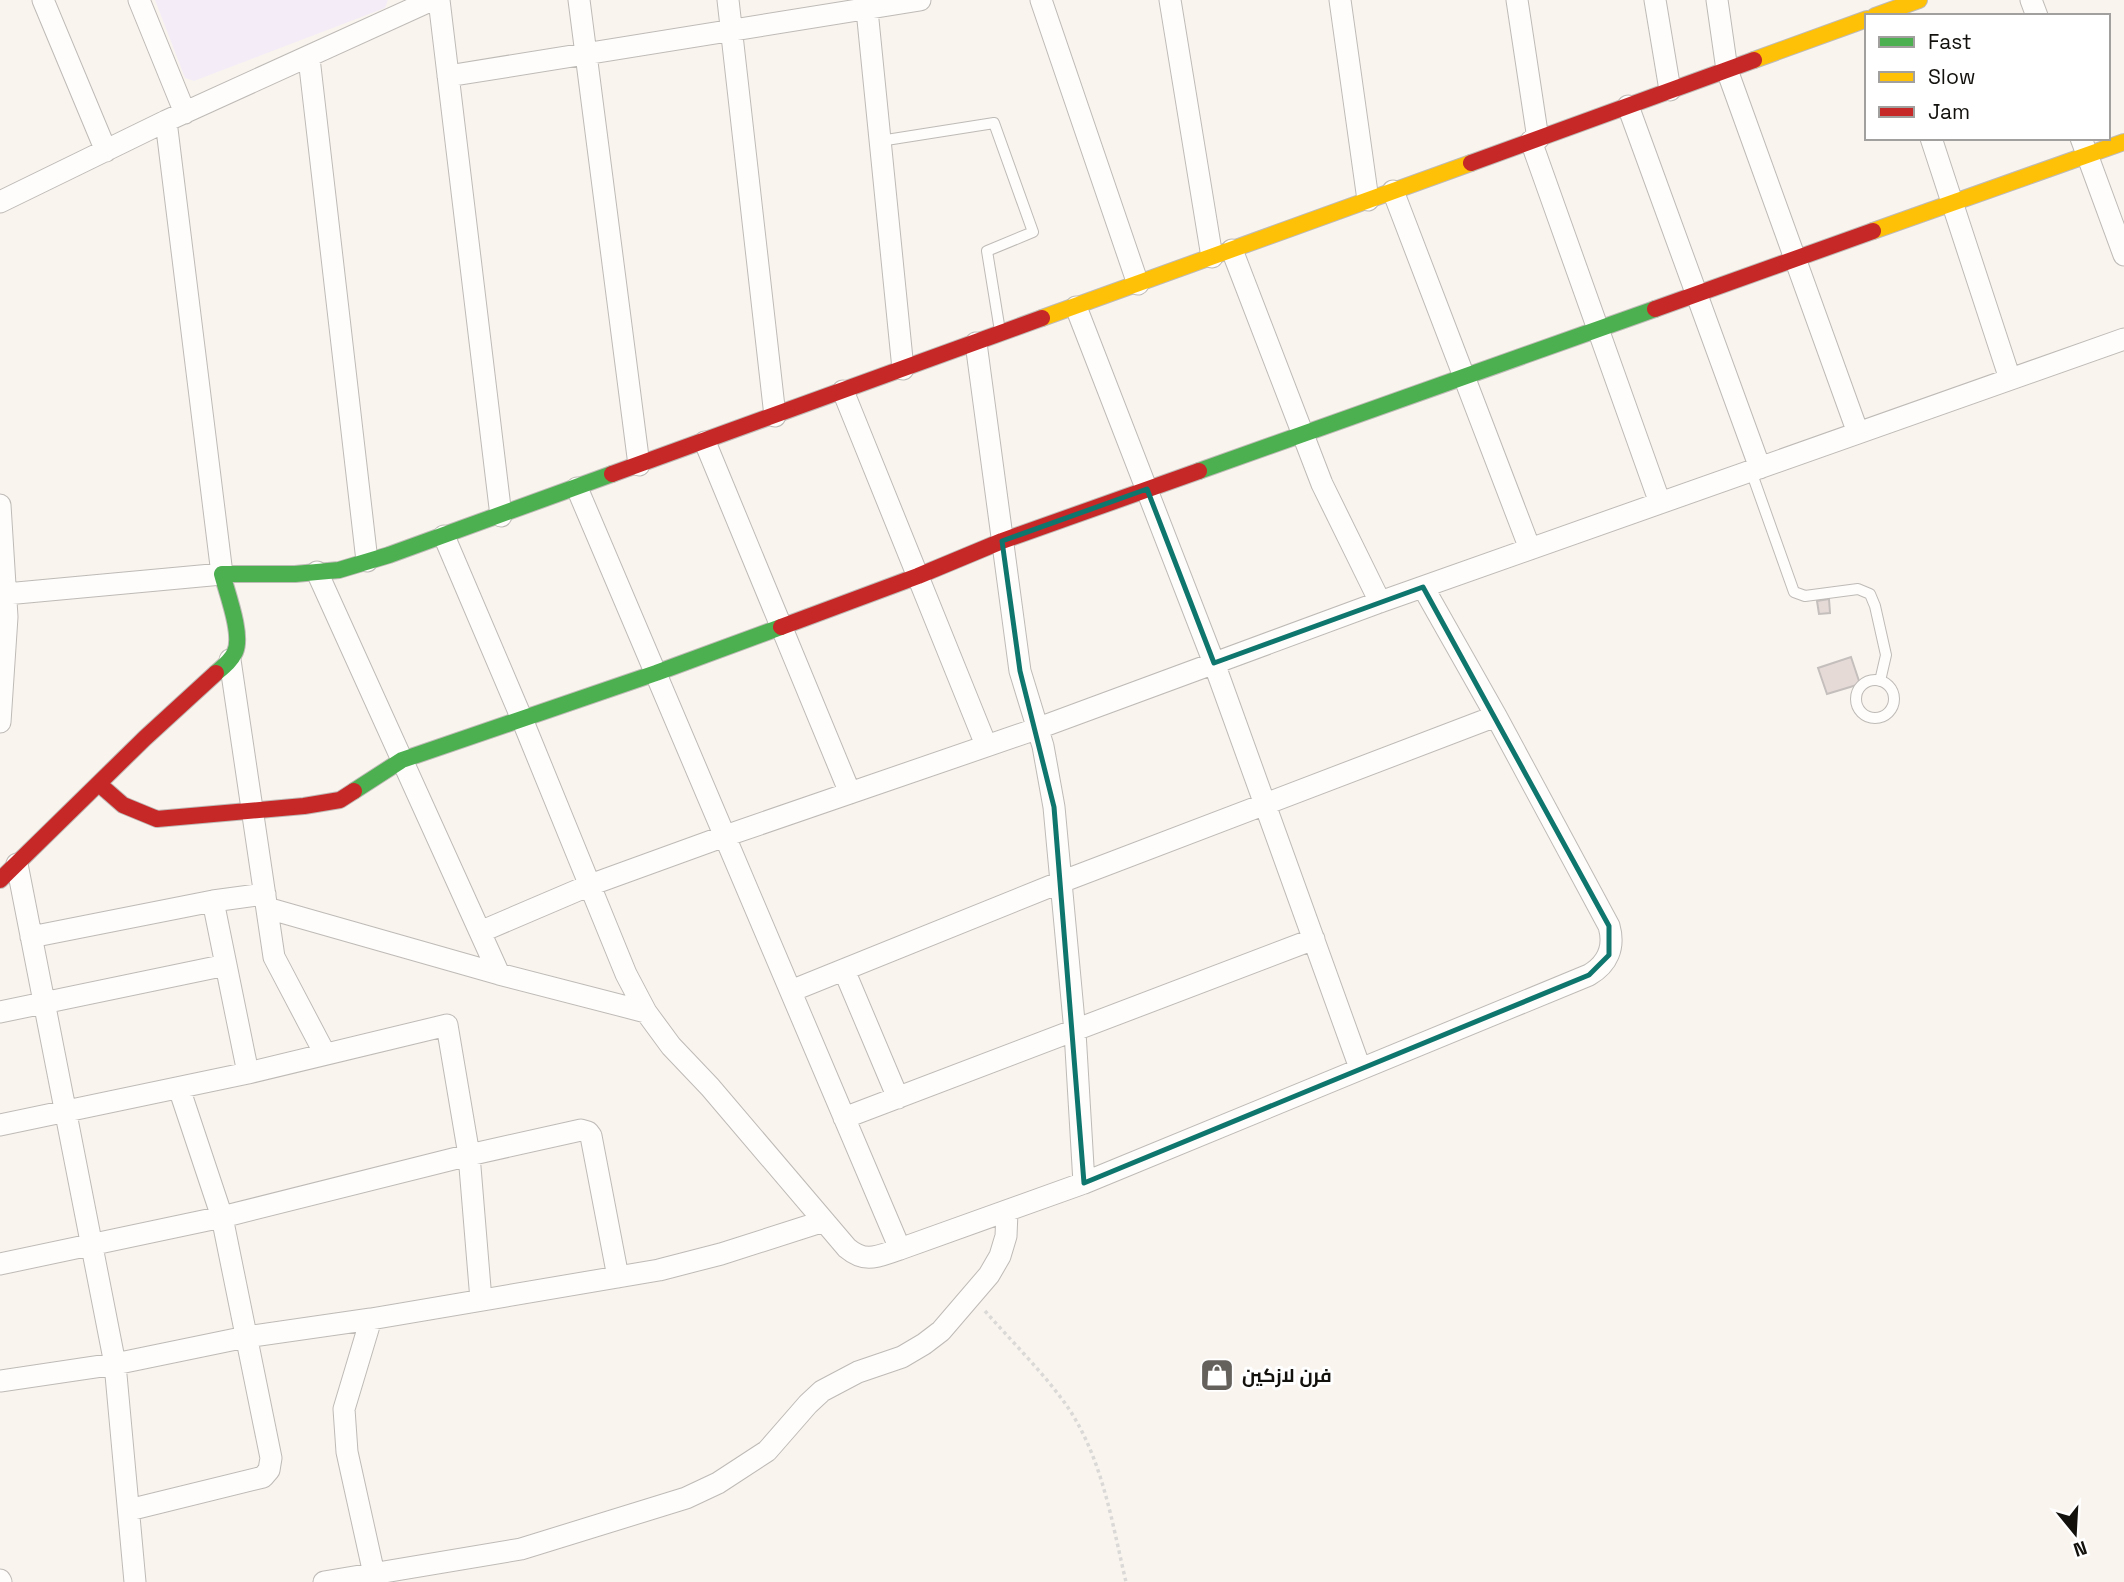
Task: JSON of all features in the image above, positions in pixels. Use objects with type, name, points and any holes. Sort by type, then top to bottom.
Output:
[{"type":"street","points":[[43,0],[106,151]]},
{"type":"street","points":[[0,880],[145,738],[230,660],[238,639],[222,574],[175,117],[139,0]]},
{"type":"street","points":[[0,202],[175,117],[432,0]]},
{"type":"street","points":[[439,0],[501,516]]},
{"type":"street","points":[[579,0],[639,466]]},
{"type":"street","points":[[728,0],[775,416]]},
{"type":"street","points":[[448,76],[731,32],[866,5],[920,0]]},
{"type":"street","points":[[1041,0],[1138,284]]},
{"type":"street","points":[[1170,0],[1222,253],[1322,484],[1380,602]]},
{"type":"street","points":[[1340,0],[1368,200]]},
{"type":"street","points":[[1517,0],[1534,140],[1660,503]]},
{"type":"street","points":[[1655,0],[1671,90]]},
{"type":"street","points":[[1717,0],[1727,70],[1858,433]]},
{"type":"street","points":[[1873,14],[1919,0]]},
{"type":"street","points":[[866,5],[904,369]]},
{"type":"street","points":[[6,594],[222,574],[339,570],[444,536],[639,466],[1727,70],[1865,17]]},
{"type":"street","points":[[309,58],[367,561]]},
{"type":"street","points":[[1628,106],[1696,294],[1755,469]]},
{"type":"street","points":[[1932,140],[2010,379]]},
{"type":"street","points":[[99,784],[123,805],[157,819],[304,806],[340,800],[402,760],[656,673],[918,576],[1002,541],[1952,203],[2084,147],[2124,142]]},
{"type":"street","points":[[2084,147],[2124,255]]},
{"type":"street","points":[[1394,191],[1530,549]]},
{"type":"street","points":[[1076,307],[1214,663],[1360,1068]]},
{"type":"street","points":[[480,932],[590,885],[725,836],[1036,729],[1380,602],[2124,339]]},
{"type":"street","points":[[976,343],[1020,671],[1043,746],[1054,807],[1075,1032],[1084,1183]]},
{"type":"street","points":[[843,391],[986,745]]},
{"type":"street","points":[[705,442],[850,793]]},
{"type":"street","points":[[577,488],[900,1250]]},
{"type":"street","points":[[0,505],[6,594],[0,722]]},
{"type":"street","points":[[444,536],[626,974],[646,1012],[671,1046],[710,1087],[847,1248],[861,1258],[872,1258],[900,1250],[1084,1183],[1598,970],[1609,954],[1609,926],[1423,587]]},
{"type":"street","points":[[317,572],[499,974]]},
{"type":"street","points":[[230,660],[274,957],[325,1054]]},
{"type":"street","points":[[791,991],[1061,882],[1496,716]]},
{"type":"street","points":[[17,863],[115,1364],[135,1582]]},
{"type":"street","points":[[31,937],[213,901],[266,901],[499,974],[646,1012]]},
{"type":"street","points":[[213,901],[248,1073]]},
{"type":"street","points":[[844,1118],[1314,939]]},
{"type":"street","points":[[0,1012],[226,965]]},
{"type":"street","points":[[844,970],[898,1098]]},
{"type":"street","points":[[0,1125],[248,1073],[447,1025],[469,1155],[481,1300]]},
{"type":"street","points":[[129,1510],[263,1477],[269,1470],[271,1458],[222,1217],[179,1088]]},
{"type":"street","points":[[0,1264],[222,1217],[580,1130],[591,1136],[618,1277]]},
{"type":"street","points":[[324,1582],[521,1549],[687,1498],[718,1483],[768,1451],[822,1391],[848,1376],[902,1357],[924,1345],[941,1331],[989,1275],[1000,1256],[1006,1236],[1007,1212]]},
{"type":"street","points":[[0,1381],[115,1364],[246,1337],[371,1320],[659,1270],[722,1254],[824,1221]]},
{"type":"street","points":[[371,1320],[344,1409],[347,1452],[374,1574]]},
{"type":"lane","points":[[880,141],[994,122],[1033,232],[987,251],[1001,334]]},
{"type":"lane","points":[[1755,469],[1794,592],[1805,596],[1858,589],[1864,590],[1874,601],[1886,655],[1880,681]]},
{"type":"path","points":[[972,1296],[1050,1385],[1069,1409],[1082,1433],[1104,1485],[1126,1582]]},
{"type":"highlighted area","points":[[1147,489],[1214,663],[1423,587],[1609,926],[1609,955],[1589,975],[1084,1183],[1054,807],[1020,671],[1002,541]]},
{"type":"shaded area","points":[[155,0],[388,0],[385,8],[194,81],[185,78]]},
{"type":"building","points":[[1829,599],[1830,613],[1819,614],[1817,601]]},
{"type":"building","points":[[1851,657],[1860,684],[1827,694],[1818,668]]},
{"type":"traffic: fast","points":[[1199,471],[1655,309]]},
{"type":"traffic: fast","points":[[216,673],[227,664],[237,645],[233,614],[222,574],[295,574],[339,570],[389,555],[612,474]]},
{"type":"traffic: fast","points":[[354,791],[402,760],[781,627]]},
{"type":"traffic: slow","points":[[1880,14],[1919,0]]},
{"type":"traffic: slow","points":[[1754,60],[1865,20]]},
{"type":"traffic: slow","points":[[1873,231],[2124,142]]},
{"type":"traffic: slow","points":[[1042,318],[1471,163]]},
{"type":"traffic: jam","points":[[1471,163],[1754,60]]},
{"type":"traffic: jam","points":[[1655,309],[1873,231]]},
{"type":"traffic: jam","points":[[612,474],[1042,318]]},
{"type":"traffic: jam","points":[[781,627],[918,576],[1002,541],[1199,471]]},
{"type":"traffic: jam","points":[[0,880],[145,738],[216,673]]},
{"type":"traffic: jam","points":[[99,784],[123,805],[157,819],[304,806],[340,800],[354,791]]},
{"type":"place","name":"فرن لازكين","points":[[1217,1375]]}]
